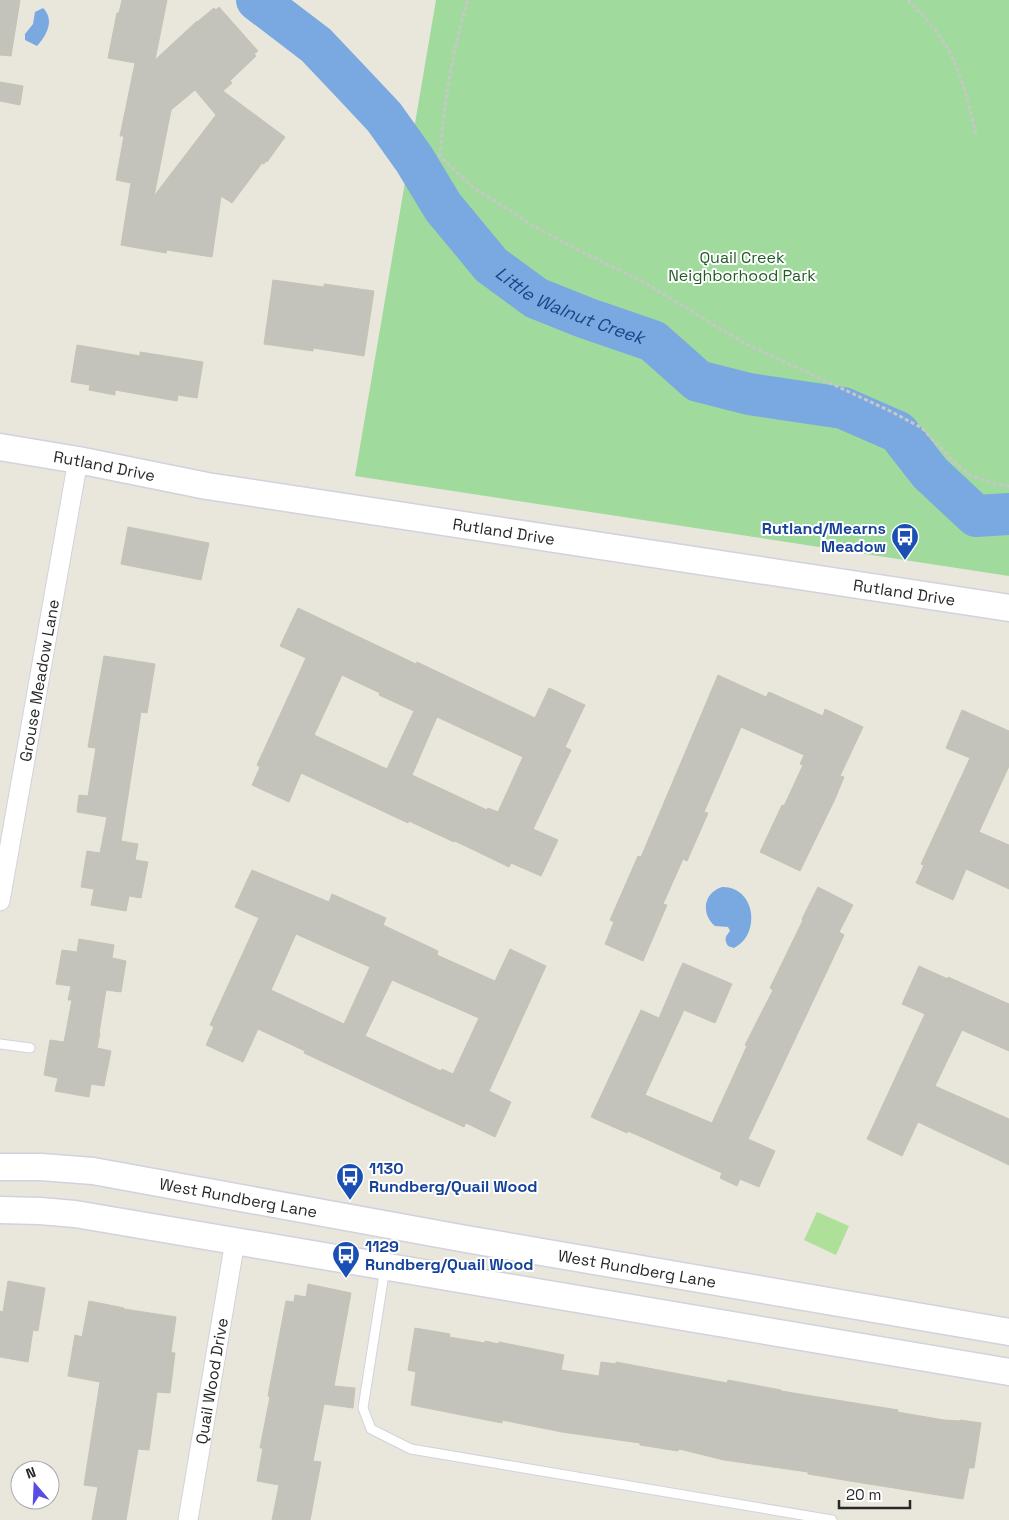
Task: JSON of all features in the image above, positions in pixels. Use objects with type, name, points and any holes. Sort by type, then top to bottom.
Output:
[{"type":"main road","name":"Rutland Drive","points":[[0,447],[78,460],[216,488],[1009,608]]},
{"type":"main road","name":"West Rundberg Lane","points":[[0,1167],[93,1171],[457,1237],[1009,1332]]},
{"type":"main road","points":[[0,1210],[75,1214],[385,1268],[1009,1372]]},
{"type":"main road","points":[[726,1325],[735,1285]]},
{"type":"street","name":"Grouse Meadow Lane","points":[[0,900],[78,460]]},
{"type":"street","name":"Quail Wood Drive","points":[[188,1520],[235,1241]]},
{"type":"lane","points":[[0,1044],[30,1048]]},
{"type":"lane","points":[[385,1268],[363,1408],[371,1429],[411,1449],[832,1520]]},
{"type":"path","points":[[468,0],[459,29],[447,88],[440,157],[474,188],[535,227],[642,281],[744,343],[890,411],[922,428],[954,462],[970,474],[1009,486]]},
{"type":"path","points":[[908,0],[938,33],[950,52],[959,71],[976,135]]},
{"type":"green space","name":"Quail Creek Neighborhood Park","points":[[436,0],[1009,0],[1009,576],[355,476]]},
{"type":"green space","points":[[817,1212],[849,1226],[836,1255],[804,1240]]},
{"type":"water","points":[[43,8],[49,17],[49,22],[44,37],[37,46],[25,40],[25,34],[33,24],[35,12]]},
{"type":"water","points":[[722,887],[733,889],[742,894],[748,902],[751,912],[749,932],[743,941],[734,948],[728,946],[726,942],[726,937],[730,931],[728,927],[715,926],[706,910],[706,904],[711,894]]},
{"type":"building","points":[[0,0],[20,0],[11,56],[0,55]]},
{"type":"building","points":[[122,0],[167,0],[155,60],[197,21],[214,8],[216,10],[219,7],[258,51],[254,54],[256,56],[230,81],[232,83],[223,91],[285,137],[267,162],[262,163],[232,203],[221,196],[212,257],[167,250],[166,253],[121,245],[131,183],[116,180],[124,136],[120,136],[135,63],[108,58],[117,13],[119,13]],"holes":[[[195,90],[216,115],[154,196],[171,110]]]},
{"type":"building","points":[[0,82],[23,86],[20,105],[0,101]]},
{"type":"building","points":[[273,280],[324,287],[324,284],[374,291],[364,356],[313,348],[313,351],[264,344]]},
{"type":"building","points":[[77,345],[140,356],[140,352],[203,362],[197,398],[178,395],[177,401],[115,390],[115,395],[89,390],[90,385],[71,382]]},
{"type":"building","points":[[128,527],[209,543],[201,580],[121,564]]},
{"type":"building","points":[[298,608],[535,718],[549,688],[585,705],[565,747],[571,750],[533,829],[558,840],[541,876],[511,863],[509,867],[301,773],[289,802],[252,785],[260,767],[257,765],[306,658],[280,646]],"holes":[[[342,675],[414,711],[387,769],[314,735]],[[437,717],[523,757],[498,812],[488,808],[487,810],[412,775]]]},
{"type":"building","points":[[104,656],[155,664],[147,713],[141,712],[121,841],[138,844],[135,860],[148,862],[141,898],[129,896],[126,911],[91,905],[94,889],[81,887],[87,851],[100,853],[107,817],[77,812],[79,795],[88,796],[96,748],[88,747]]},
{"type":"building","points":[[718,675],[766,697],[769,692],[823,716],[825,709],[863,727],[840,776],[844,777],[835,799],[800,871],[760,852],[803,765],[800,764],[804,755],[741,727],[704,812],[708,813],[687,861],[683,859],[663,904],[667,905],[643,961],[605,944],[614,922],[610,920],[638,856],[641,857]]},
{"type":"building","points":[[962,710],[1009,731],[1009,766],[979,832],[1009,845],[1009,889],[966,869],[953,900],[916,883],[924,865],[921,864],[970,758],[946,748]]},
{"type":"building","points":[[252,870],[329,902],[332,894],[386,918],[383,925],[438,951],[437,955],[495,981],[510,949],[546,966],[489,1091],[511,1102],[495,1137],[466,1123],[464,1127],[409,1102],[304,1053],[305,1051],[258,1029],[243,1062],[206,1045],[214,1027],[210,1025],[259,918],[235,907]],"holes":[[[296,934],[370,967],[344,1024],[271,990]],[[392,980],[479,1018],[453,1074],[442,1069],[441,1071],[365,1036]]]},
{"type":"building","points":[[818,887],[853,905],[839,932],[844,935],[748,1139],[775,1151],[759,1187],[740,1179],[737,1186],[720,1178],[722,1173],[628,1131],[627,1133],[591,1117],[641,1010],[659,1018],[683,963],[732,984],[715,1023],[684,1010],[645,1095],[712,1123],[747,1046],[745,1045],[773,990],[770,988]]},
{"type":"building","points":[[79,939],[114,945],[112,958],[126,961],[121,992],[106,990],[97,1048],[111,1051],[104,1086],[91,1084],[89,1097],[55,1091],[58,1078],[44,1075],[50,1040],[64,1042],[72,1000],[68,1000],[71,986],[56,984],[62,950],[77,952]]},
{"type":"building","points":[[919,966],[1009,1004],[1009,1051],[962,1030],[935,1086],[1009,1119],[1009,1165],[918,1122],[902,1156],[867,1139],[925,1014],[902,1004]]},
{"type":"building","points":[[8,1281],[45,1288],[38,1331],[33,1330],[28,1362],[0,1357],[0,1311],[3,1312]]},
{"type":"building","points":[[308,1284],[351,1293],[334,1386],[355,1388],[353,1408],[324,1404],[313,1461],[321,1462],[310,1520],[272,1520],[279,1485],[257,1481],[263,1448],[260,1448],[286,1301],[294,1302],[295,1295],[306,1297]]},
{"type":"building","points":[[89,1301],[124,1309],[176,1317],[171,1352],[175,1353],[170,1393],[157,1392],[149,1450],[138,1449],[126,1520],[92,1520],[98,1487],[84,1485],[100,1382],[68,1376],[75,1335],[82,1337]]},
{"type":"building","points":[[415,1328],[450,1334],[449,1337],[485,1343],[485,1341],[499,1344],[499,1342],[564,1355],[561,1370],[599,1376],[601,1362],[616,1364],[616,1362],[727,1383],[728,1380],[781,1391],[898,1410],[897,1412],[944,1420],[981,1423],[974,1468],[969,1468],[963,1499],[808,1474],[808,1472],[724,1460],[679,1449],[678,1451],[640,1445],[640,1443],[562,1432],[502,1420],[502,1423],[411,1405],[416,1372],[408,1370]]},
{"type":"waterway","name":"Little Walnut Creek","points":[[257,0],[316,45],[384,117],[414,159],[443,207],[491,265],[536,298],[586,318],[653,341],[698,381],[749,394],[843,408],[898,432],[930,473],[976,516],[1009,514]]},
{"type":"place","name":"Rutland/Mearns Meadow","points":[[905,561]]},
{"type":"place","name":"1130 Rundberg/Quail Wood","points":[[350,1201]]},
{"type":"place","name":"1129 Rundberg/Quail Wood","points":[[346,1279]]}]
